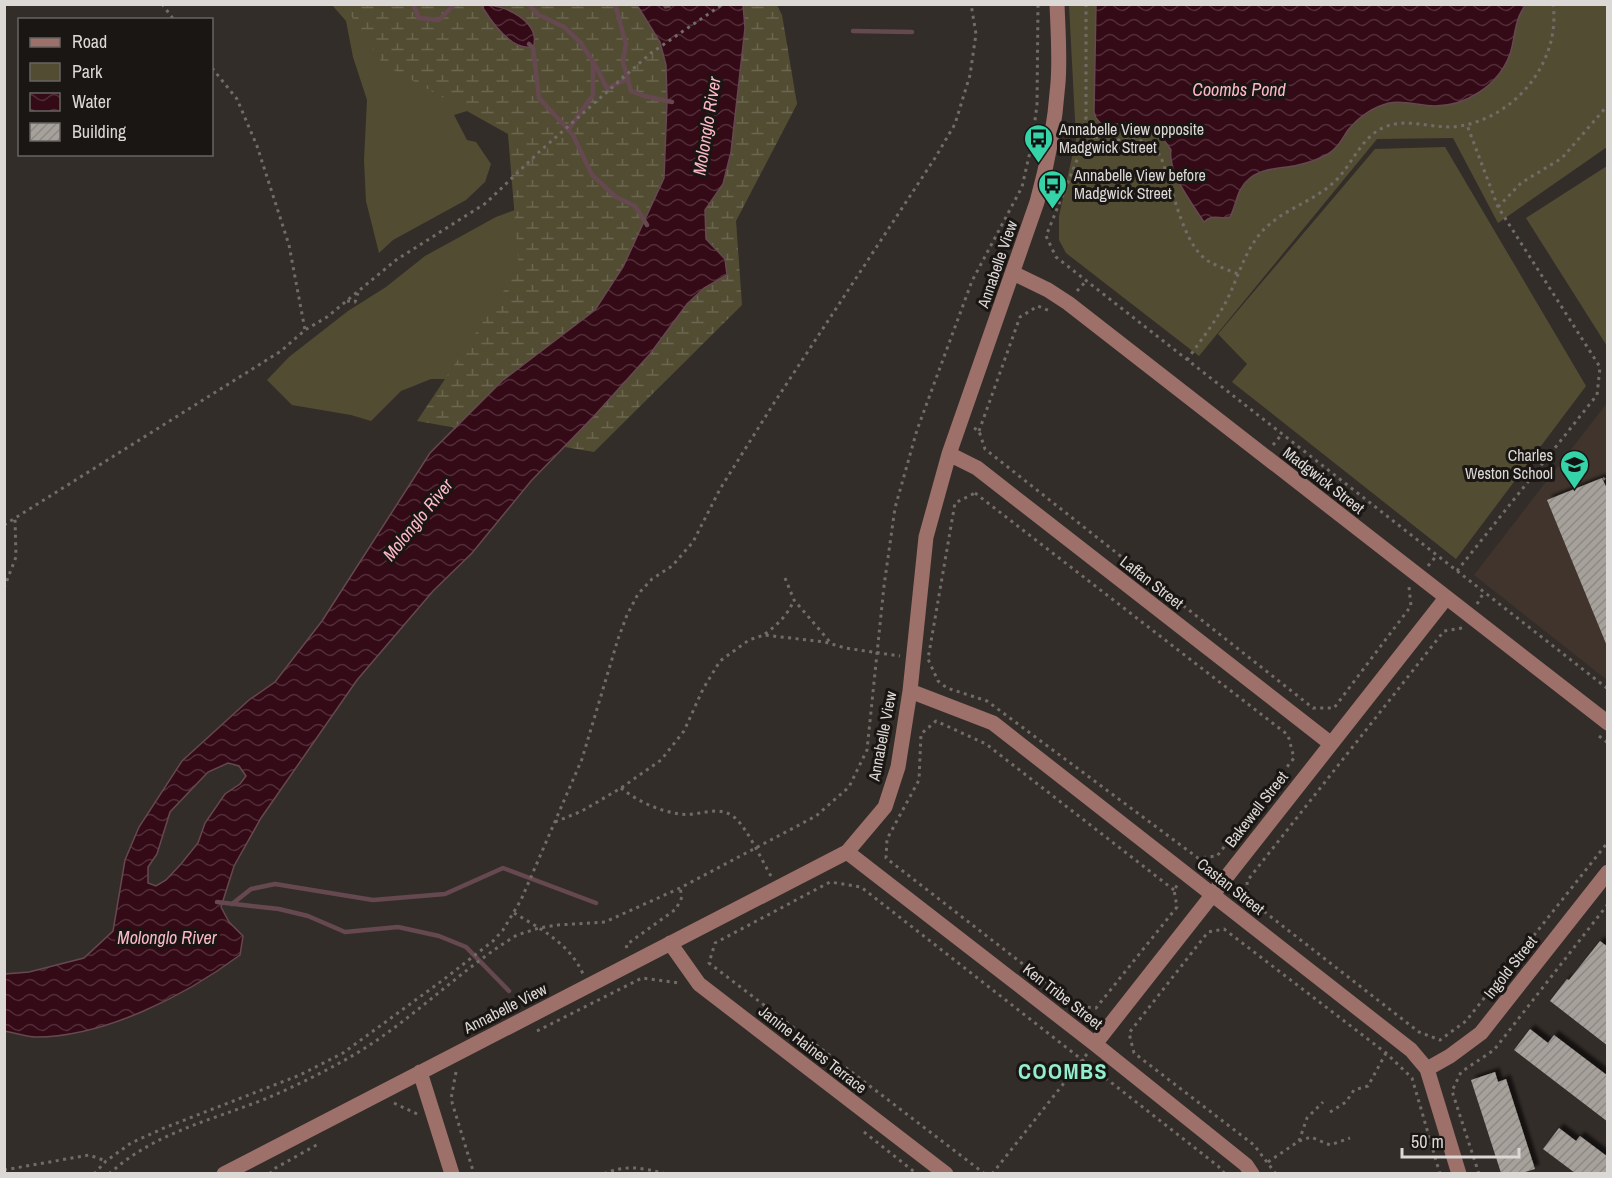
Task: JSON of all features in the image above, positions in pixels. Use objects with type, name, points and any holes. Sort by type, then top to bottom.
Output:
[{"type":"street","name":"Annabelle View","points":[[228,1172],[847,852],[885,807],[898,767],[910,691],[921,658],[926,537],[949,454],[1037,202],[1052,137],[1059,81],[1058,4]]},
{"type":"street","name":"Madgwick Street","points":[[1012,273],[1048,290],[1068,303],[1608,723]]},
{"type":"street","name":"Laffan Street","points":[[949,454],[977,468],[1330,743]]},
{"type":"street","name":"Bakewell Street","points":[[1095,1044],[1446,598]]},
{"type":"street","name":"Castan Street","points":[[910,691],[993,723],[1411,1050],[1427,1069],[1459,1173]]},
{"type":"street","name":"Ken Tribe Street","points":[[847,852],[1095,1044],[1246,1164],[1252,1173]]},
{"type":"street","name":"Ingold Street","points":[[1427,1069],[1450,1056],[1481,1033],[1608,872]]},
{"type":"street","name":"Janine Haines Terrace","points":[[670,943],[699,984],[945,1173]]},
{"type":"street","points":[[420,1072],[452,1173]]},
{"type":"path","points":[[162,4],[172,18]]},
{"type":"path","points":[[4,525],[281,351],[305,330],[327,317],[396,260],[486,203],[538,153],[651,53],[723,4]]},
{"type":"path","points":[[94,1173],[105,1161],[131,1143],[300,1075],[344,1053],[475,956],[503,930],[514,913],[582,759],[621,631],[638,594],[652,579],[672,566],[693,542],[720,489],[768,412],[935,159],[955,124],[970,75],[976,34],[971,4]]},
{"type":"path","points":[[109,1173],[145,1146],[167,1134],[266,1098],[363,1051],[517,935],[539,927],[605,922],[756,850],[816,816],[849,787],[867,750],[884,586],[895,508],[917,430],[972,281],[1022,187],[1032,143],[1037,105],[1038,4]]},
{"type":"path","points":[[1086,4],[1086,119],[1089,129],[1098,139],[1139,140],[1153,147],[1161,160],[1195,248],[1206,260],[1238,274]]},
{"type":"path","points":[[1187,360],[1219,313],[1247,252],[1261,233],[1284,212],[1333,184],[1370,136],[1396,123],[1446,126],[1467,124],[1500,111],[1512,103],[1539,71],[1548,48],[1554,22],[1553,4]]},
{"type":"path","points":[[213,69],[237,99],[257,146],[289,245],[305,330]]},
{"type":"path","points":[[1498,207],[1521,183],[1562,158],[1608,105]]},
{"type":"path","points":[[1457,571],[1597,395],[1600,367],[1498,207],[1467,124]]},
{"type":"path","points":[[1095,136],[1079,155],[1046,236],[1056,258],[1608,689]]},
{"type":"path","points":[[1059,315],[1038,306],[1020,317],[980,431],[985,449],[1313,708],[1334,708],[1412,606],[1410,588],[1401,581]]},
{"type":"path","points":[[1603,480],[1608,472]]},
{"type":"path","points":[[764,635],[921,658],[938,681],[947,688],[987,701],[1198,858],[1217,856],[1294,758],[1288,735],[975,493],[955,503],[921,658]]},
{"type":"path","points":[[4,588],[16,557],[15,519]]},
{"type":"path","points":[[785,578],[795,600],[831,644]]},
{"type":"path","points":[[555,822],[582,811],[621,788],[661,760],[684,731],[703,689],[720,661],[749,640],[764,635],[780,623],[795,600]]},
{"type":"path","points":[[1444,631],[1247,881],[1248,899],[1419,1032],[1440,1040],[1466,1021],[1608,842]]},
{"type":"path","points":[[936,721],[986,744],[1174,890],[1177,907],[1096,1008],[1077,1006],[886,858],[887,839],[919,780],[921,734],[936,721]]},
{"type":"path","points":[[621,788],[641,801],[680,814],[709,811],[725,813],[741,825],[756,850]]},
{"type":"path","points":[[985,1173],[710,963],[715,944],[830,882],[861,887],[1225,1173]]},
{"type":"path","points":[[626,945],[676,909],[682,897],[680,888]]},
{"type":"path","points":[[1479,1173],[1452,1091],[1461,1072],[1494,1050],[1608,904]]},
{"type":"path","points":[[514,913],[558,941],[577,960],[588,986]]},
{"type":"path","points":[[1276,1173],[1254,1145],[1134,1053],[1129,1033],[1208,932],[1224,929],[1386,1053],[1412,1078],[1440,1173]]},
{"type":"path","points":[[528,1035],[642,978],[678,981],[685,989]]},
{"type":"path","points":[[992,1173],[1095,1044]]},
{"type":"path","points":[[1330,1112],[1346,1102],[1354,1090],[1368,1086],[1386,1053]]},
{"type":"path","points":[[456,1072],[451,1100],[474,1173]]},
{"type":"path","points":[[385,1108],[395,1102],[417,1114]]},
{"type":"path","points":[[1299,1141],[1307,1118],[1323,1102]]},
{"type":"path","points":[[1268,1162],[1299,1141],[1311,1137],[1330,1145],[1350,1138]]},
{"type":"path","points":[[270,1173],[323,1142]]},
{"type":"path","points":[[4,1170],[89,1155],[105,1161]]},
{"type":"path","points":[[604,1173],[638,1166],[666,1173]]},
{"type":"shaded area","name":"Charles Weston School","points":[[1607,403],[1607,680],[1474,575]]},
{"type":"green space","points":[[332,5],[433,5],[467,111],[454,115],[467,140],[476,142],[491,164],[485,182],[466,200],[393,240],[379,253],[366,201],[364,160],[367,100],[353,57],[346,21]]},
{"type":"green space","points":[[344,5],[777,5],[782,15],[797,104],[736,221],[742,305],[594,452],[417,421],[519,268],[508,134],[383,64]]},
{"type":"green space","points":[[1069,5],[1607,5],[1607,147],[1498,223],[1453,138],[1377,139],[1199,356],[1066,253],[1059,240],[1059,216],[1076,139]]},
{"type":"green space","points":[[1445,147],[1586,386],[1456,559],[1232,382],[1247,364],[1218,334],[1375,149]]},
{"type":"green space","points":[[1607,166],[1607,346],[1526,218]]},
{"type":"green space","points":[[591,197],[447,379],[431,379],[401,391],[371,421],[351,415],[292,405],[267,380],[289,357],[425,256],[496,217],[515,210]]},
{"type":"water","name":"Molonglo River","points":[[670,4],[743,5],[745,28],[731,152],[723,184],[705,210],[706,239],[725,259],[727,275],[704,288],[687,304],[650,354],[531,481],[472,553],[433,591],[357,680],[261,818],[234,866],[221,907],[229,922],[243,936],[240,955],[170,999],[117,1022],[62,1035],[32,1037],[5,1031],[5,974],[29,972],[84,958],[113,931],[125,860],[139,827],[182,761],[249,700],[275,682],[322,621],[430,453],[502,381],[595,310],[623,267],[664,178],[666,65],[660,42],[637,5],[670,7]],"holes":[[[228,763],[239,766],[246,776],[240,784],[225,794],[205,823],[198,843],[166,880],[156,886],[148,883],[148,867],[157,854],[170,812],[208,772]]]},
{"type":"water","name":"Coombs Pond","points":[[1096,4],[1526,5],[1518,19],[1512,47],[1504,67],[1490,84],[1478,93],[1462,101],[1446,105],[1429,106],[1395,102],[1377,107],[1357,121],[1328,154],[1306,163],[1255,174],[1242,187],[1230,217],[1214,217],[1204,222],[1177,178],[1173,168],[1171,150],[1157,133],[1142,125],[1124,123],[1102,125],[1096,118],[1094,112]]},
{"type":"water","points":[[484,5],[511,11],[527,23],[532,30],[533,48],[520,46],[507,38],[483,8]]},
{"type":"building","points":[[1602,478],[1608,491],[1607,646],[1547,500]]},
{"type":"building","points":[[1600,941],[1608,947],[1608,1046],[1550,1001]]},
{"type":"building","points":[[1530,1029],[1548,1043],[1554,1035],[1608,1076],[1608,1122],[1514,1050]]},
{"type":"building","points":[[1495,1072],[1498,1082],[1506,1079],[1535,1169],[1522,1173],[1501,1173],[1471,1080]]},
{"type":"building","points":[[1559,1128],[1576,1141],[1580,1136],[1608,1157],[1608,1173],[1575,1173],[1543,1149]]},
{"type":"waterway","points":[[413,4],[419,18],[439,20],[455,4]]},
{"type":"waterway","points":[[529,4],[537,14],[564,27],[581,43],[593,62],[593,95],[568,130]]},
{"type":"waterway","points":[[615,4],[626,44],[623,62],[631,91],[672,102]]},
{"type":"waterway","points":[[853,31],[912,32]]},
{"type":"waterway","points":[[529,44],[533,48],[539,98],[573,135],[592,175],[616,197],[635,206],[647,225]]},
{"type":"waterway","points":[[593,62],[607,88],[628,79]]},
{"type":"waterway","points":[[232,904],[251,889],[275,884],[373,900],[445,894],[503,868],[596,903]]},
{"type":"waterway","points":[[217,902],[279,909],[308,916],[345,932],[398,927],[439,936],[466,947],[509,991]]},
{"type":"place","name":"Annabelle View opposite Madgwick Street","points":[[1038,164]]},
{"type":"place","name":"Annabelle View before Madgwick Street","points":[[1053,210]]},
{"type":"place","name":"Charles Weston School","points":[[1574,490]]},
{"type":"district","name":"COOMBS","points":[[1063,1071]]}]
